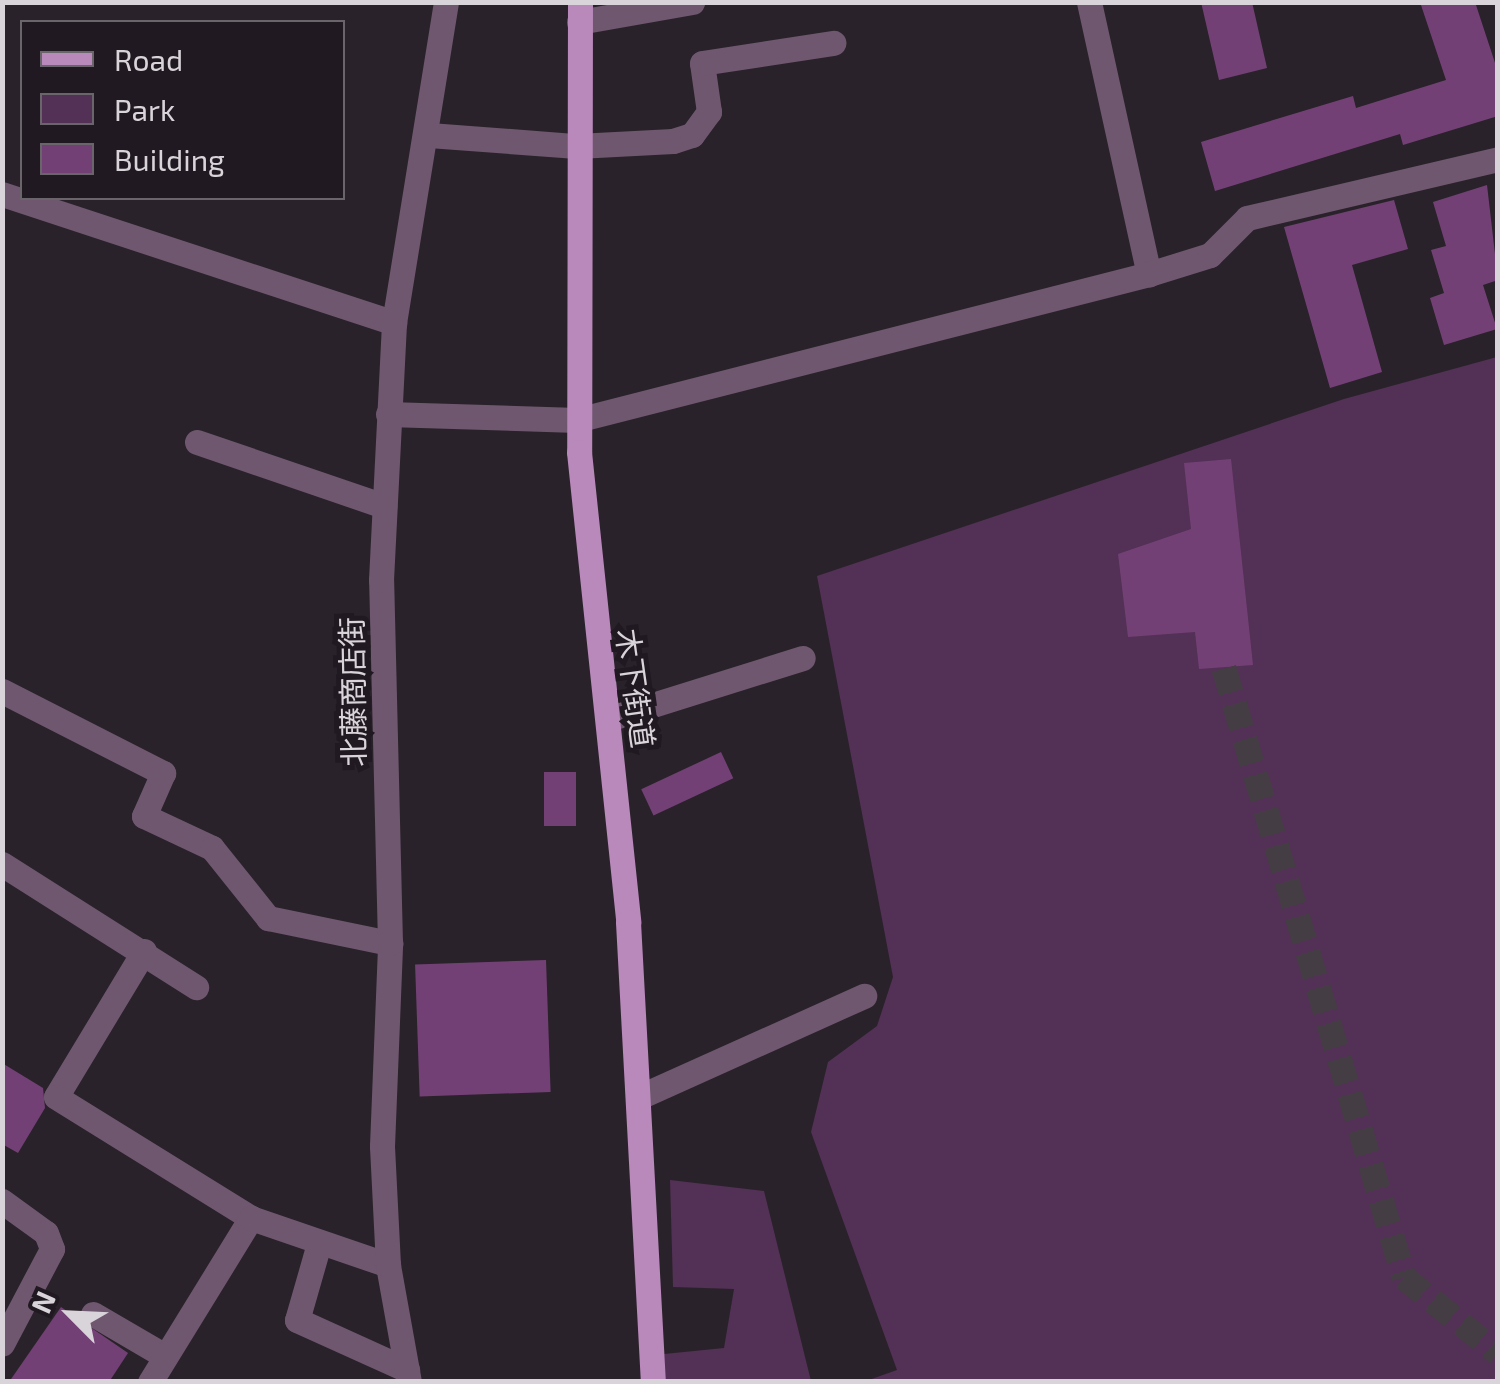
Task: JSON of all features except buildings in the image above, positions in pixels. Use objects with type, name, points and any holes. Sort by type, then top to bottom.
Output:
[{"type":"main road","name":"木下街道","points":[[580,12],[578,420],[608,719],[639,1097],[653,1382]]},
{"type":"street","name":"北藤商店街","points":[[408,1376],[388,1265],[382,1146],[390,943],[384,506],[394,323],[429,135],[446,2]]},
{"type":"street","points":[[580,12],[692,2]]},
{"type":"street","points":[[1089,2],[1149,274]]},
{"type":"street","points":[[429,135],[577,146],[692,135],[708,112],[702,62],[833,43]]},
{"type":"street","points":[[388,414],[578,420],[1149,274],[1210,255],[1247,218],[1498,159]]},
{"type":"street","points":[[33,200],[70,207],[394,323]]},
{"type":"street","points":[[197,442],[384,506]]},
{"type":"street","points":[[608,719],[803,658]]},
{"type":"street","points":[[2,691],[162,773],[144,816],[212,848],[268,918],[390,943]]},
{"type":"street","points":[[2,864],[196,987]]},
{"type":"street","points":[[144,952],[56,1098],[251,1218],[318,1247],[388,1265]]},
{"type":"street","points":[[639,1097],[864,996]]},
{"type":"street","points":[[2,1201],[46,1233],[52,1250],[5,1337]]},
{"type":"street","points":[[150,1382],[251,1218]]},
{"type":"street","points":[[318,1247],[297,1320],[408,1376]]},
{"type":"street","points":[[94,1314],[165,1356]]},
{"type":"green space","points":[[1497,357],[1497,1381],[866,1381],[897,1370],[811,1132],[828,1062],[877,1026],[893,977],[817,576],[1344,399]]},
{"type":"green space","points":[[670,1180],[764,1191],[811,1381],[665,1381],[664,1354],[724,1348],[734,1289],[673,1287]]},
{"type":"tunnel","points":[[1224,668],[1404,1277],[1498,1353]]}]
